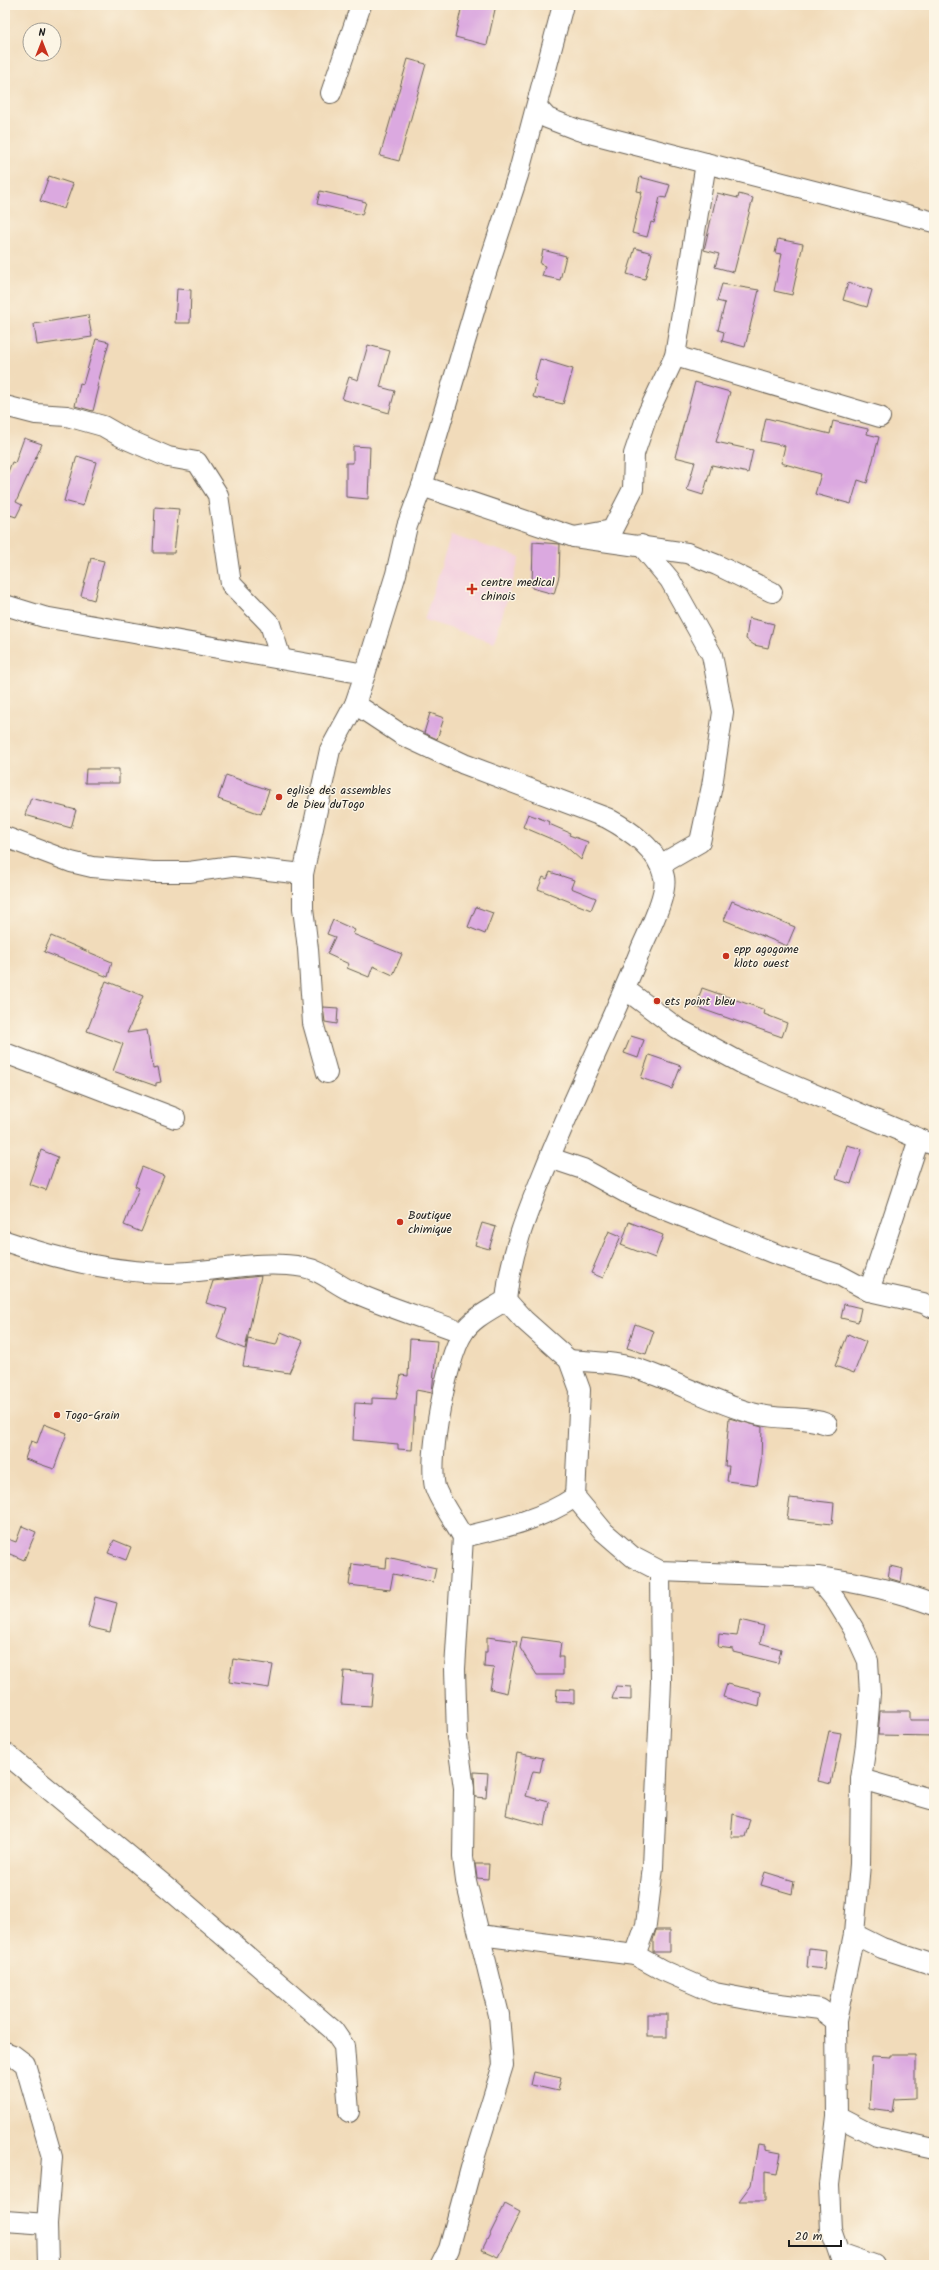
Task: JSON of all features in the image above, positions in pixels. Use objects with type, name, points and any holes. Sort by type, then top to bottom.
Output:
[{"type":"street","points":[[331,93],[361,5]]},
{"type":"street","points":[[327,1073],[313,1023],[308,948],[303,908],[303,874],[330,750],[355,704],[365,674],[396,574],[407,526],[422,486],[538,107],[564,5]]},
{"type":"street","points":[[538,107],[547,118],[578,130],[934,222]]},
{"type":"street","points":[[574,536],[612,530],[633,489],[634,454],[648,413],[675,356],[706,163]]},
{"type":"street","points":[[675,356],[880,417]]},
{"type":"street","points":[[5,406],[36,414],[67,416],[96,424],[124,438],[145,445],[168,457],[197,462],[218,495],[231,584],[270,624],[281,659]]},
{"type":"street","points":[[422,486],[574,536],[687,553],[717,565],[772,592]]},
{"type":"street","points":[[641,546],[670,580],[712,655],[723,712],[712,786],[700,842],[660,865]]},
{"type":"street","points":[[5,605],[44,617],[255,653],[365,674]]},
{"type":"street","points":[[355,704],[402,735],[464,764],[618,824],[629,830],[646,846],[660,865],[665,879],[661,899],[625,989],[563,1123],[518,1237],[508,1275],[506,1300],[524,1320],[569,1360],[580,1390],[575,1497],[604,1532],[633,1558],[660,1571],[817,1577],[895,1591],[934,1605]]},
{"type":"street","points":[[5,837],[71,862],[92,867],[153,872],[189,872],[232,866],[303,874]]},
{"type":"street","points":[[625,989],[677,1028],[745,1065],[927,1142],[869,1291]]},
{"type":"street","points":[[5,1053],[175,1118]]},
{"type":"street","points":[[550,1158],[583,1169],[634,1198],[773,1253],[839,1275],[869,1291],[923,1303],[934,1308]]},
{"type":"street","points":[[5,1241],[95,1265],[138,1272],[172,1273],[230,1266],[279,1264],[305,1267],[320,1272],[348,1290],[463,1332]]},
{"type":"street","points":[[440,2265],[449,2249],[471,2168],[502,2065],[499,2015],[466,1881],[463,1857],[464,1788],[457,1737],[455,1669],[463,1537],[436,1488],[433,1466],[445,1390],[450,1368],[463,1332],[476,1319],[506,1300]]},
{"type":"street","points":[[569,1360],[614,1364],[643,1370],[731,1406],[765,1417],[801,1418],[827,1424]]},
{"type":"street","points":[[463,1537],[501,1529],[554,1511],[575,1497]]},
{"type":"street","points":[[635,1955],[646,1925],[653,1867],[661,1682],[660,1571]]},
{"type":"street","points":[[817,1577],[837,1602],[853,1628],[868,1661],[870,1693],[866,1744],[861,1779],[860,1864],[854,1934],[836,2021],[837,2116],[829,2185],[831,2230],[842,2259],[874,2265]]},
{"type":"street","points":[[5,1753],[169,1888],[333,2030],[344,2046],[348,2112]]},
{"type":"street","points":[[861,1779],[934,1800]]},
{"type":"street","points":[[854,1934],[882,1948],[934,1965]]},
{"type":"street","points":[[480,1935],[635,1955],[662,1970],[715,1993],[763,2002],[820,2009],[836,2021]]},
{"type":"street","points":[[5,2052],[13,2054],[25,2064],[52,2157],[47,2224],[48,2265]]},
{"type":"street","points":[[837,2116],[876,2136],[934,2149]]},
{"type":"street","points":[[5,2222],[47,2224]]},
{"type":"shaded area","name":"centre medical chinois","points":[[451,535],[520,557],[494,642],[424,620]]},
{"type":"building","points":[[462,5],[496,5],[487,45],[455,37]]},
{"type":"building","points":[[408,59],[426,64],[399,161],[380,156]]},
{"type":"building","points":[[49,176],[73,184],[64,209],[40,201]]},
{"type":"building","points":[[640,177],[670,185],[666,198],[660,197],[654,223],[651,222],[647,237],[632,233],[642,192],[637,191]]},
{"type":"building","points":[[320,191],[366,202],[362,215],[317,204]]},
{"type":"building","points":[[717,193],[738,198],[739,194],[753,198],[734,272],[715,267],[719,254],[704,250]]},
{"type":"building","points":[[778,239],[803,244],[792,295],[774,291],[782,254],[775,253]]},
{"type":"building","points":[[635,248],[652,253],[645,279],[627,274]]},
{"type":"building","points":[[543,250],[566,256],[560,280],[542,276],[545,266],[540,264]]},
{"type":"building","points":[[848,283],[872,290],[867,307],[843,300]]},
{"type":"building","points":[[722,284],[759,290],[745,347],[722,341],[724,332],[718,330],[725,303],[717,301]]},
{"type":"building","points":[[177,289],[191,290],[190,323],[175,323]]},
{"type":"building","points":[[88,315],[92,337],[37,345],[34,324]]},
{"type":"building","points":[[96,339],[109,342],[97,387],[99,387],[93,411],[75,406],[80,383],[83,384]]},
{"type":"building","points":[[368,345],[390,351],[380,387],[395,391],[389,413],[342,399],[349,377],[358,380]]},
{"type":"building","points":[[540,359],[573,369],[563,404],[533,397],[537,381],[534,380]]},
{"type":"building","points":[[695,382],[730,392],[716,442],[753,450],[748,473],[712,465],[703,495],[687,490],[695,462],[675,457]]},
{"type":"building","points":[[766,418],[830,434],[833,421],[868,429],[867,434],[879,437],[867,483],[858,480],[851,504],[815,494],[821,474],[781,463],[785,446],[761,441]]},
{"type":"building","points":[[24,438],[42,444],[16,502],[22,505],[16,517],[10,515],[5,527],[5,479],[12,462],[15,463]]},
{"type":"building","points":[[353,446],[370,447],[368,499],[346,497],[346,463],[353,463]]},
{"type":"building","points":[[77,456],[96,462],[83,506],[64,501]]},
{"type":"building","points":[[155,507],[179,509],[174,553],[153,553]]},
{"type":"building","points":[[533,542],[560,544],[559,576],[554,594],[532,588]]},
{"type":"building","points":[[91,558],[104,561],[94,600],[81,596]]},
{"type":"building","points":[[749,618],[774,624],[768,648],[754,645],[746,639]]},
{"type":"building","points":[[430,713],[444,718],[437,739],[424,733]]},
{"type":"building","points":[[86,769],[119,769],[119,783],[85,783]]},
{"type":"building","points":[[226,775],[269,790],[261,814],[218,799]]},
{"type":"building","points":[[31,798],[76,810],[71,828],[25,815]]},
{"type":"building","points":[[528,814],[550,822],[549,824],[570,833],[569,835],[588,842],[581,860],[563,844],[523,827]]},
{"type":"building","points":[[550,872],[574,880],[571,888],[596,898],[591,910],[538,889],[543,877],[547,879]]},
{"type":"building","points":[[732,901],[795,927],[787,946],[724,920]]},
{"type":"building","points":[[476,907],[493,913],[485,934],[468,927]]},
{"type":"building","points":[[333,920],[355,930],[353,934],[402,954],[393,975],[373,966],[369,977],[347,968],[349,964],[327,954],[335,937],[327,934]]},
{"type":"building","points":[[51,936],[112,962],[108,977],[44,952]]},
{"type":"building","points":[[106,981],[143,996],[127,1033],[147,1030],[153,1068],[158,1067],[161,1082],[156,1083],[156,1086],[113,1071],[123,1044],[87,1031]]},
{"type":"building","points":[[702,988],[765,1010],[764,1014],[787,1023],[782,1037],[696,1007]]},
{"type":"building","points":[[323,1007],[338,1008],[337,1024],[325,1022]]},
{"type":"building","points":[[631,1036],[644,1040],[638,1058],[624,1053]]},
{"type":"building","points":[[649,1055],[681,1066],[672,1089],[641,1078]]},
{"type":"building","points":[[847,1145],[862,1149],[851,1184],[836,1179]]},
{"type":"building","points":[[41,1150],[58,1157],[46,1190],[29,1184]]},
{"type":"building","points":[[142,1167],[164,1176],[141,1232],[124,1225],[139,1188],[135,1186]]},
{"type":"building","points":[[629,1222],[663,1235],[655,1258],[621,1245]]},
{"type":"building","points":[[482,1223],[496,1227],[489,1249],[475,1245]]},
{"type":"building","points":[[609,1231],[621,1236],[603,1278],[591,1273]]},
{"type":"building","points":[[261,1276],[245,1349],[217,1338],[227,1309],[206,1303],[213,1281]]},
{"type":"building","points":[[844,1304],[861,1308],[858,1322],[841,1318]]},
{"type":"building","points":[[635,1324],[654,1331],[646,1354],[627,1348]]},
{"type":"building","points":[[281,1332],[303,1341],[289,1373],[243,1366],[248,1339],[276,1345]]},
{"type":"building","points":[[848,1334],[866,1342],[854,1373],[835,1366]]},
{"type":"building","points":[[410,1339],[437,1341],[432,1393],[416,1390],[412,1450],[398,1449],[398,1444],[353,1440],[355,1403],[372,1404],[372,1398],[396,1399],[401,1375],[408,1376]]},
{"type":"building","points":[[729,1418],[762,1427],[761,1462],[757,1485],[727,1481],[729,1466],[725,1466]]},
{"type":"building","points":[[44,1424],[67,1433],[54,1469],[25,1459],[31,1441],[37,1443]]},
{"type":"building","points":[[790,1498],[834,1503],[832,1524],[787,1519]]},
{"type":"building","points":[[22,1526],[36,1532],[24,1560],[5,1552],[5,1538],[16,1542]]},
{"type":"building","points":[[114,1540],[131,1547],[126,1560],[108,1553]]},
{"type":"building","points":[[387,1557],[436,1568],[433,1582],[393,1574],[390,1590],[349,1585],[352,1564],[386,1568]]},
{"type":"building","points":[[890,1566],[903,1569],[901,1582],[888,1578]]},
{"type":"building","points":[[95,1597],[117,1603],[110,1632],[88,1627]]},
{"type":"building","points":[[740,1620],[764,1626],[760,1643],[781,1649],[778,1663],[733,1652],[733,1649],[718,1647],[719,1634],[737,1636]]},
{"type":"building","points":[[487,1637],[517,1641],[507,1693],[490,1689],[494,1668],[484,1667],[485,1652],[487,1652]]},
{"type":"building","points":[[522,1637],[560,1642],[559,1657],[563,1657],[563,1675],[537,1675],[520,1648]]},
{"type":"building","points":[[233,1659],[273,1665],[269,1688],[229,1682]]},
{"type":"building","points":[[344,1671],[374,1673],[371,1706],[341,1704]]},
{"type":"building","points":[[727,1684],[761,1692],[759,1707],[723,1697]]},
{"type":"building","points":[[616,1686],[631,1687],[631,1700],[612,1699]]},
{"type":"building","points":[[557,1689],[574,1690],[574,1703],[556,1702]]},
{"type":"building","points":[[880,1711],[910,1711],[910,1720],[934,1720],[934,1736],[878,1735]]},
{"type":"building","points":[[829,1731],[841,1733],[831,1784],[818,1781]]},
{"type":"building","points":[[517,1753],[543,1758],[540,1772],[533,1771],[526,1796],[549,1802],[545,1826],[506,1815]]},
{"type":"building","points":[[474,1772],[488,1773],[486,1798],[475,1797]]},
{"type":"building","points":[[733,1814],[750,1819],[745,1837],[731,1837]]},
{"type":"building","points":[[475,1864],[489,1864],[488,1879],[477,1878]]},
{"type":"building","points":[[765,1872],[794,1881],[792,1894],[761,1885]]},
{"type":"building","points":[[656,1930],[670,1930],[670,1952],[653,1952],[653,1940]]},
{"type":"building","points":[[809,1948],[826,1950],[824,1969],[807,1967]]},
{"type":"building","points":[[647,2014],[667,2014],[667,2037],[647,2037]]},
{"type":"building","points":[[891,2055],[915,2055],[915,2098],[894,2099],[892,2112],[869,2109],[872,2056],[891,2057]]},
{"type":"building","points":[[534,2072],[561,2078],[558,2091],[531,2085]]},
{"type":"building","points":[[758,2145],[765,2146],[765,2150],[781,2153],[777,2174],[765,2172],[765,2201],[739,2201],[751,2185]]},
{"type":"building","points":[[505,2204],[520,2212],[498,2257],[482,2250]]},
{"type":"place","name":"centre medical chinois","points":[[472,589]]},
{"type":"place","name":"eglise des assembles de Dieu duTogo","points":[[279,797]]},
{"type":"place","name":"epp agogome kloto ouest","points":[[726,956]]},
{"type":"place","name":"ets point bleu","points":[[657,1001]]},
{"type":"place","name":"Boutique chimique","points":[[400,1222]]},
{"type":"place","name":"Togo-Grain","points":[[57,1415]]}]
